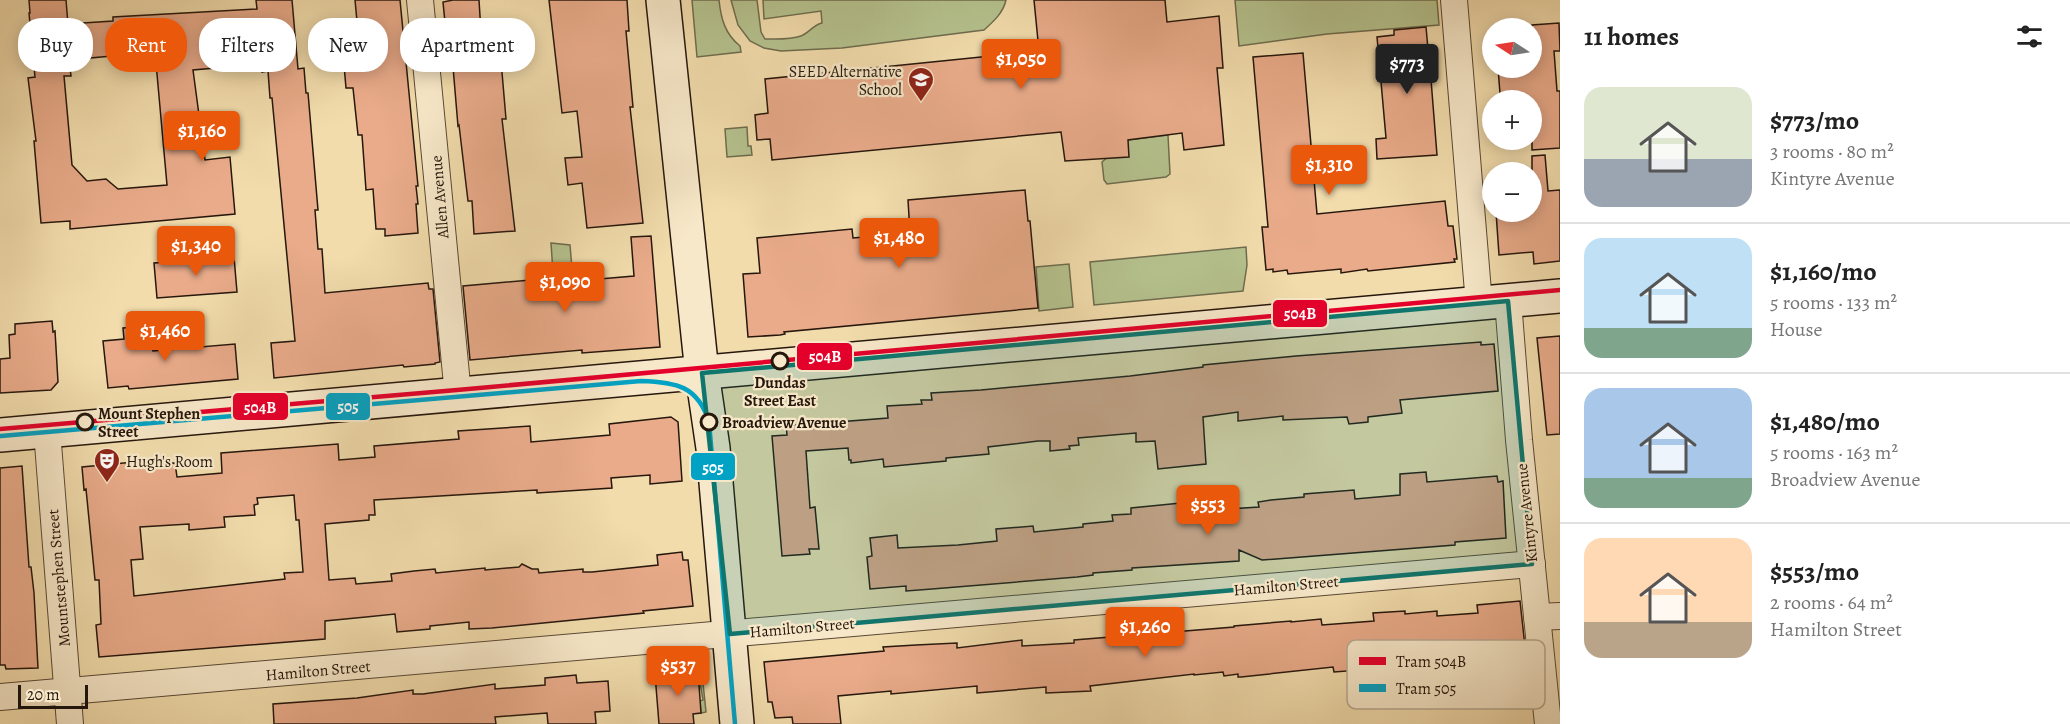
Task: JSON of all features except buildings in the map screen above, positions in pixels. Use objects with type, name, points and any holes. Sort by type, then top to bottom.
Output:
[{"type":"main road","points":[[663,0],[702,373],[713,448],[737,724]]},
{"type":"main road","points":[[0,435],[1560,296]]},
{"type":"street","name":"Allen Avenue","points":[[420,0],[458,395]]},
{"type":"street","name":"Kintyre Avenue","points":[[1454,0],[1494,302],[1519,440],[1532,564],[1548,616],[1548,724]]},
{"type":"street","name":"Mountstephen Street","points":[[46,431],[70,724]]},
{"type":"street","name":"Hamilton Street","points":[[0,696],[1532,564]]},
{"type":"highlighted area","points":[[1508,301],[1532,564],[730,634],[702,373]]},
{"type":"green space","points":[[692,0],[719,0],[725,26],[740,46],[741,52],[697,57]]},
{"type":"green space","points":[[731,0],[757,0],[761,32],[765,39],[779,39],[801,36],[822,23],[821,11],[764,19],[763,0],[1006,0],[995,20],[984,30],[842,48],[781,51],[764,48],[750,41],[738,25]]},
{"type":"green space","points":[[1235,0],[1437,0],[1439,25],[1327,34],[1239,46]]},
{"type":"green space","points":[[747,127],[748,146],[751,146],[752,155],[727,157],[725,129]]},
{"type":"green space","points":[[1168,135],[1170,174],[1166,177],[1107,184],[1104,180],[1102,162],[1127,140]]},
{"type":"green space","points":[[551,243],[570,245],[572,269],[553,273]]},
{"type":"green space","points":[[1246,247],[1247,265],[1243,291],[1094,305],[1090,262]]},
{"type":"green space","points":[[1069,264],[1073,307],[1039,311],[1036,267]]},
{"type":"green space","points":[[685,654],[698,658],[701,664],[706,712],[701,713],[700,701],[703,700],[698,671],[677,672],[676,656]]},
{"type":"tram line","name":"504B","points":[[0,429],[1560,290]]},
{"type":"tram line","name":"505","points":[[1,436],[641,381],[665,383],[684,388],[699,401],[709,422],[735,724]]},
{"type":"place","name":"SEED Alternative School","points":[[921,103]]},
{"type":"place","name":"Dundas Street East","points":[[780,361]]},
{"type":"place","name":"Mount Stephen Street","points":[[85,422]]},
{"type":"place","name":"Broadview Avenue","points":[[709,422]]},
{"type":"place","name":"Hugh's Room","points":[[107,484]]}]
